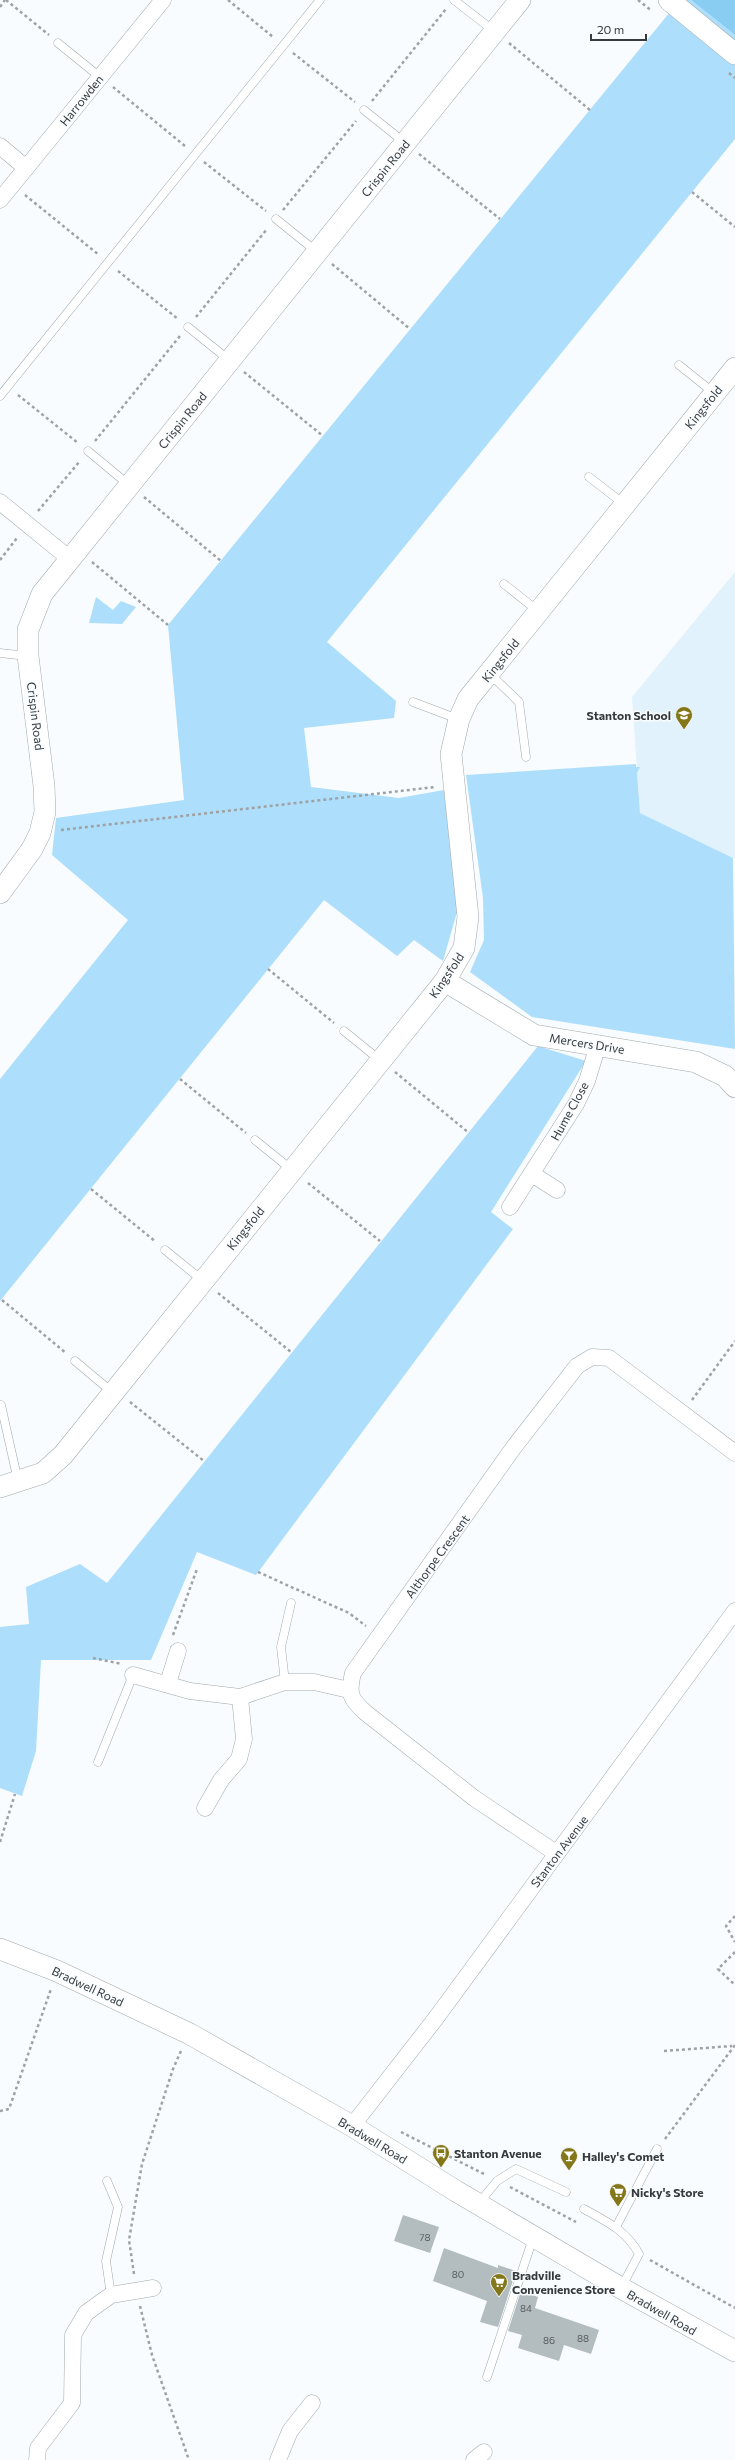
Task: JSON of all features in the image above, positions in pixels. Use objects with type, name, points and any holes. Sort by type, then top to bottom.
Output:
[{"type":"street","name":"Harrowden","points":[[0,200],[163,0]]},
{"type":"street","name":"Crispin Road","points":[[0,893],[19,869],[40,833],[45,812],[44,786],[28,656],[28,630],[42,594],[520,0]]},
{"type":"street","points":[[669,0],[735,54]]},
{"type":"street","points":[[0,146],[26,168]]},
{"type":"street","name":"Kingsfold","points":[[9,1484],[43,1473],[63,1455],[113,1390],[445,982],[464,948],[468,916],[451,754],[459,719],[468,699],[735,368]]},
{"type":"street","points":[[0,502],[28,524],[74,554]]},
{"type":"street","name":"Mercers Drive","points":[[445,982],[534,1035],[696,1062],[725,1076],[735,1087]]},
{"type":"street","name":"Hume Close","points":[[510,1207],[576,1104],[587,1081],[598,1045]]},
{"type":"street","points":[[532,1174],[557,1190]]},
{"type":"street","name":"Althorpe Crescent","points":[[349,1690],[353,1673],[510,1454],[577,1366],[592,1358],[609,1358],[735,1453]]},
{"type":"street","name":"Stanton Avenue","points":[[352,2126],[436,2018],[556,1853],[653,1726],[735,1611]]},
{"type":"street","points":[[168,1683],[178,1651]]},
{"type":"street","points":[[133,1675],[168,1683],[190,1691],[240,1697],[285,1682],[314,1682],[349,1690],[355,1704],[399,1741],[474,1798],[556,1853]]},
{"type":"street","points":[[204,1808],[221,1780],[239,1759],[244,1739],[240,1697]]},
{"type":"street","name":"Bradwell Road","points":[[0,1949],[57,1971],[190,2034],[352,2126],[621,2288],[735,2351]]},
{"type":"street","points":[[37,2460],[38,2448],[72,2403],[73,2335],[86,2313],[111,2295],[153,2288]]},
{"type":"street","points":[[278,2460],[290,2431],[312,2402]]},
{"type":"lane","points":[[0,396],[320,0]]},
{"type":"lane","points":[[451,3],[494,32]]},
{"type":"lane","points":[[58,43],[100,77]]},
{"type":"lane","points":[[364,110],[405,143]]},
{"type":"lane","points":[[276,219],[317,252]]},
{"type":"lane","points":[[188,327],[230,360]]},
{"type":"lane","points":[[679,365],[714,393]]},
{"type":"lane","points":[[88,451],[130,485]]},
{"type":"lane","points":[[589,477],[625,504]]},
{"type":"lane","points":[[504,584],[539,611]]},
{"type":"lane","points":[[0,653],[28,656]]},
{"type":"lane","points":[[489,673],[519,702],[526,757]]},
{"type":"lane","points":[[413,702],[459,719]]},
{"type":"lane","points":[[344,1031],[380,1061]]},
{"type":"lane","points":[[255,1140],[292,1170]]},
{"type":"lane","points":[[165,1250],[202,1280]]},
{"type":"lane","points":[[75,1361],[113,1390]]},
{"type":"lane","points":[[1,1405],[9,1484]]},
{"type":"lane","points":[[285,1682],[281,1647],[290,1603]]},
{"type":"lane","points":[[98,1762],[133,1675]]},
{"type":"lane","points":[[616,2227],[657,2149]]},
{"type":"lane","points":[[479,2203],[497,2181],[516,2169],[566,2192]]},
{"type":"lane","points":[[107,2181],[118,2207],[106,2260],[111,2295]]},
{"type":"lane","points":[[584,2210],[616,2227],[634,2244],[639,2254],[621,2288]]},
{"type":"lane","points":[[486,2377],[534,2236]]},
{"type":"path","points":[[0,7],[6,0],[58,43]]},
{"type":"path","points":[[228,0],[364,110]]},
{"type":"path","points":[[0,560],[451,3]]},
{"type":"path","points":[[494,32],[590,110]]},
{"type":"path","points":[[405,143],[500,219]]},
{"type":"path","points":[[692,192],[735,227]]},
{"type":"path","points":[[317,252],[410,329]]},
{"type":"path","points":[[230,360],[323,436]]},
{"type":"path","points":[[8,386],[88,451]]},
{"type":"path","points":[[130,485],[221,561]]},
{"type":"path","points":[[74,554],[168,625]]},
{"type":"path","points":[[40,833],[454,784]]},
{"type":"path","points":[[268,969],[344,1031]]},
{"type":"path","points":[[380,1061],[468,1133]]},
{"type":"path","points":[[180,1079],[255,1140]]},
{"type":"path","points":[[292,1170],[380,1241]]},
{"type":"path","points":[[91,1189],[165,1250]]},
{"type":"path","points":[[202,1280],[291,1352]]},
{"type":"path","points":[[2,1300],[75,1361]]},
{"type":"path","points":[[682,1413],[735,1341]]},
{"type":"path","points":[[113,1390],[204,1461]]},
{"type":"path","points":[[178,1651],[172,1633],[197,1569]]},
{"type":"path","points":[[258,1572],[349,1613],[379,1637]]},
{"type":"path","points":[[93,1658],[125,1664],[133,1675]]},
{"type":"path","points":[[0,1842],[15,1794]]},
{"type":"path","points":[[735,1916],[726,1926],[735,1942]]},
{"type":"path","points":[[735,1952],[718,1969],[735,1985]]},
{"type":"path","points":[[0,2111],[9,2109],[57,1971]]},
{"type":"path","points":[[189,2460],[152,2354],[136,2291],[129,2240],[142,2164],[173,2069],[190,2034]]},
{"type":"path","points":[[664,2051],[734,2045]]},
{"type":"path","points":[[657,2149],[734,2045]]},
{"type":"path","points":[[398,2130],[582,2225]]},
{"type":"path","points":[[639,2254],[735,2308]]},
{"type":"shaded area","points":[[669,0],[691,0],[735,35],[735,54]]},
{"type":"shaded area","points":[[691,0],[735,0],[735,35]]},
{"type":"shaded area","points":[[670,12],[735,65],[735,139],[327,642],[396,701],[394,718],[304,728],[311,787],[399,798],[444,790],[457,912],[443,961],[414,940],[397,956],[324,900],[0,1301],[0,1079],[128,920],[52,855],[56,818],[184,800],[168,625]]},
{"type":"shaded area","name":"Stanton School","points":[[735,572],[735,859],[640,813],[632,697]]},
{"type":"shaded area","points":[[96,597],[113,610],[121,601],[136,607],[122,624],[89,623]]},
{"type":"shaded area","points":[[636,764],[636,767],[640,767],[637,773],[640,813],[733,858],[735,1049],[532,1017],[470,972],[484,940],[483,898],[466,775]]},
{"type":"shaded area","points":[[538,1046],[586,1061],[491,1212],[513,1229],[256,1575],[197,1552],[151,1660],[41,1660],[36,1751],[22,1796],[0,1788],[0,1627],[29,1624],[26,1587],[80,1564],[107,1583]]},
{"type":"building","points":[[403,2215],[439,2227],[430,2253],[394,2241]]},
{"type":"building","points":[[444,2248],[498,2268],[498,2265],[516,2271],[498,2327],[480,2322],[487,2301],[433,2281]]},
{"type":"building","points":[[521,2291],[538,2297],[535,2308],[599,2330],[591,2354],[564,2345],[559,2361],[518,2348],[522,2335],[508,2331]]},
{"type":"place","name":"Stanton School","points":[[684,730]]},
{"type":"place","name":"Stanton Avenue","points":[[441,2168]]},
{"type":"place","name":"Halley's Comet","points":[[569,2171]]},
{"type":"place","name":"Nicky's Store","points":[[618,2207]]},
{"type":"place","name":"Bradville Convenience Store","points":[[499,2297]]}]
